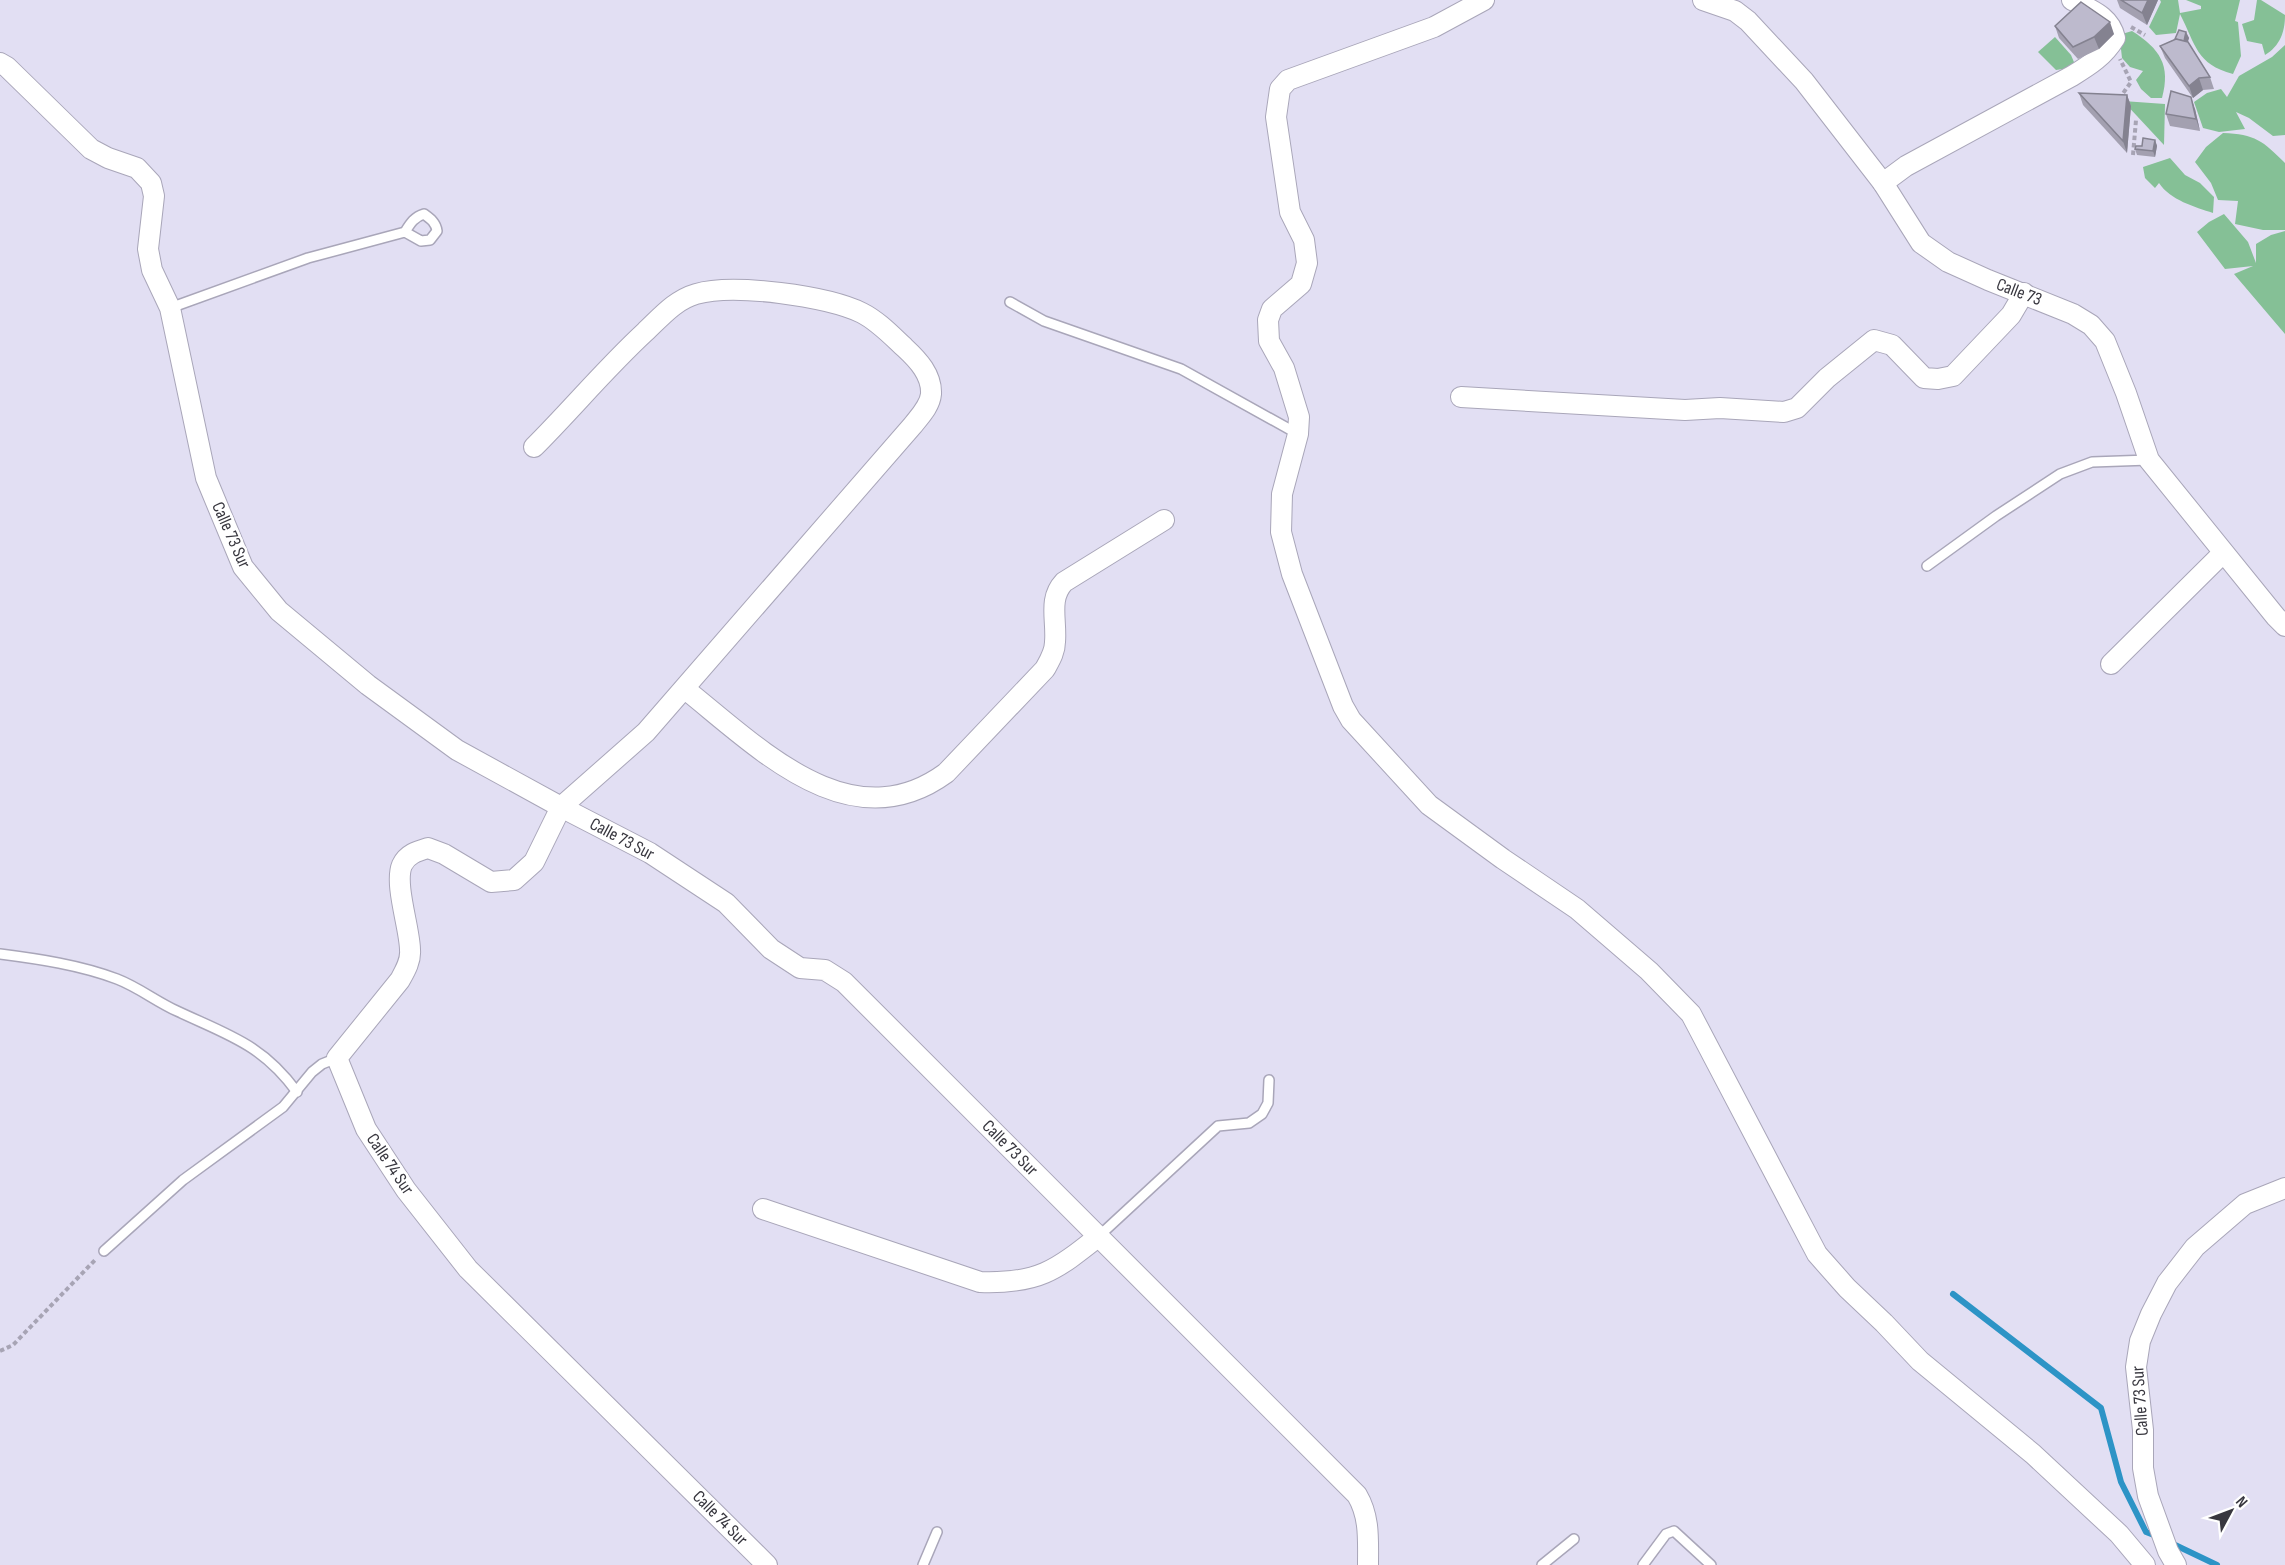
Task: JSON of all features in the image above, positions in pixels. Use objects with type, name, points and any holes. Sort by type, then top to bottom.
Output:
[{"type":"street","points":[[1484,0],[1434,27],[1288,80],[1280,89],[1276,117],[1290,212],[1304,240],[1307,263],[1301,284],[1272,309],[1268,320],[1269,341],[1284,368],[1299,417],[1298,434],[1282,494],[1281,532],[1292,574],[1342,706],[1351,720],[1429,805],[1577,909],[1648,971],[1690,1014],[1817,1254],[1847,1288],[1920,1361],[2033,1454],[2119,1534],[2145,1565]]},
{"type":"street","name":"Calle 73","points":[[1703,0],[1735,11],[1748,21],[1804,81],[1883,183],[1921,243],[1948,262],[2073,314],[2091,325],[2104,341],[2126,393],[2149,460],[2285,626]]},
{"type":"street","points":[[1883,183],[1906,166],[2095,62],[2115,38],[2112,26],[2097,14],[2072,0]]},
{"type":"street","name":"Calle 73 Sur","points":[[0,63],[7,67],[91,149],[108,158],[137,168],[151,183],[154,196],[148,249],[152,270],[170,308],[206,478],[243,567],[279,611],[368,685],[458,750],[650,853],[726,903],[771,949],[800,969],[825,970],[844,982],[1357,1495],[1365,1509],[1368,1524],[1368,1565]]},
{"type":"street","points":[[337,1058],[400,980],[407,968],[411,950],[400,887],[402,866],[413,853],[428,848],[444,854],[491,882],[514,880],[534,862],[561,807],[646,732],[685,689],[913,425],[929,402],[931,393],[925,371],[916,358],[865,315],[851,308],[835,303],[760,291],[707,292],[687,297],[671,308],[610,364],[534,447]]},
{"type":"street","points":[[1461,397],[1685,410],[1720,408],[1784,412],[1797,408],[1827,378],[1874,340],[1892,345],[1924,378],[1938,380],[1953,376],[2011,315],[2024,293]]},
{"type":"street","points":[[685,689],[780,765],[816,784],[835,791],[877,798],[908,794],[946,773],[1045,669],[1056,641],[1054,602],[1057,589],[1064,582],[1164,520]]},
{"type":"street","points":[[2111,664],[2223,553]]},
{"type":"street","name":"Calle 74 Sur","points":[[337,1058],[366,1129],[406,1190],[468,1269],[767,1565]]},
{"type":"street","name":"Calle 73 Sur","points":[[2172,1558],[2148,1496],[2136,1367],[2140,1341],[2167,1283],[2195,1248],[2245,1204],[2285,1188]]},
{"type":"street","points":[[763,1209],[980,1282],[1011,1283],[1034,1278],[1059,1266],[1099,1236]]},
{"type":"lane","points":[[170,308],[308,258],[405,232]]},
{"type":"lane","points":[[1010,302],[1044,321],[1181,369],[1298,434]]},
{"type":"lane","points":[[1927,566],[1996,516],[2061,474],[2092,462],[2149,460]]},
{"type":"lane","points":[[0,954],[48,960],[117,979],[262,1053],[297,1092]]},
{"type":"lane","points":[[104,1251],[183,1180],[283,1107],[312,1072],[322,1064],[337,1058]]},
{"type":"lane","points":[[1099,1236],[1218,1126],[1249,1123],[1262,1114],[1268,1103],[1269,1080]]},
{"type":"lane","points":[[1643,1565],[1666,1534],[1674,1531],[1711,1565]]},
{"type":"lane","points":[[923,1565],[937,1532]]},
{"type":"lane","points":[[1542,1565],[1574,1539]]},
{"type":"path","points":[[2110,46],[2124,64],[2131,82],[2116,104]]},
{"type":"path","points":[[2133,155],[2136,120]]},
{"type":"path","points":[[0,1351],[13,1345],[104,1251]]},
{"type":"green space","points":[[2160,0],[2178,0],[2180,13],[2201,9],[2201,6],[2186,0],[2240,0],[2235,21],[2238,22],[2241,56],[2233,74],[2211,65],[2204,59],[2180,14],[2176,33],[2156,35],[2149,27]]},
{"type":"green space","points":[[2257,0],[2261,0],[2285,15],[2281,38],[2265,55],[2262,44],[2247,41],[2242,24],[2254,20]]},
{"type":"green space","points":[[2132,31],[2150,44],[2161,59],[2165,76],[2162,98],[2151,98],[2141,89],[2136,80],[2143,71],[2130,67],[2122,58],[2118,43],[2122,34]]},
{"type":"green space","points":[[2055,37],[2071,55],[2076,67],[2056,70],[2038,52]]},
{"type":"green space","points":[[2285,45],[2285,135],[2273,136],[2249,118],[2236,112],[2245,129],[2219,132],[2203,128],[2194,102],[2207,93],[2221,89],[2227,97],[2239,76],[2272,57]]},
{"type":"green space","points":[[2123,101],[2165,104],[2164,145]]},
{"type":"green space","points":[[2223,133],[2243,135],[2258,140],[2285,163],[2285,230],[2263,230],[2235,224],[2238,201],[2218,200],[2211,183],[2195,162],[2206,147]]},
{"type":"green space","points":[[2170,158],[2185,175],[2200,183],[2214,197],[2213,213],[2176,198],[2159,183],[2155,188],[2145,178],[2143,167]]},
{"type":"green space","points":[[2224,214],[2248,242],[2256,263],[2256,244],[2271,235],[2285,231],[2285,334],[2234,274],[2253,266],[2225,269],[2197,232]]},
{"type":"building","points":[[2121,0],[2148,0],[2142,13]]},
{"type":"building","points":[[2081,2],[2110,22],[2094,37],[2073,47],[2055,26]]},
{"type":"building","points":[[2179,30],[2186,32],[2184,41],[2175,39]]},
{"type":"building","points":[[2176,39],[2188,42],[2210,77],[2199,78],[2189,86],[2160,46]]},
{"type":"building","points":[[2171,91],[2191,97],[2196,119],[2166,114]]},
{"type":"building","points":[[2079,93],[2127,95],[2123,141]]},
{"type":"building","points":[[2143,138],[2155,140],[2153,151],[2135,149],[2136,146],[2142,146]]},
{"type":"waterway","points":[[1953,1294],[2101,1408],[2121,1482],[2146,1532],[2159,1537]]},
{"type":"waterway","points":[[2171,1543],[2217,1565]]}]
